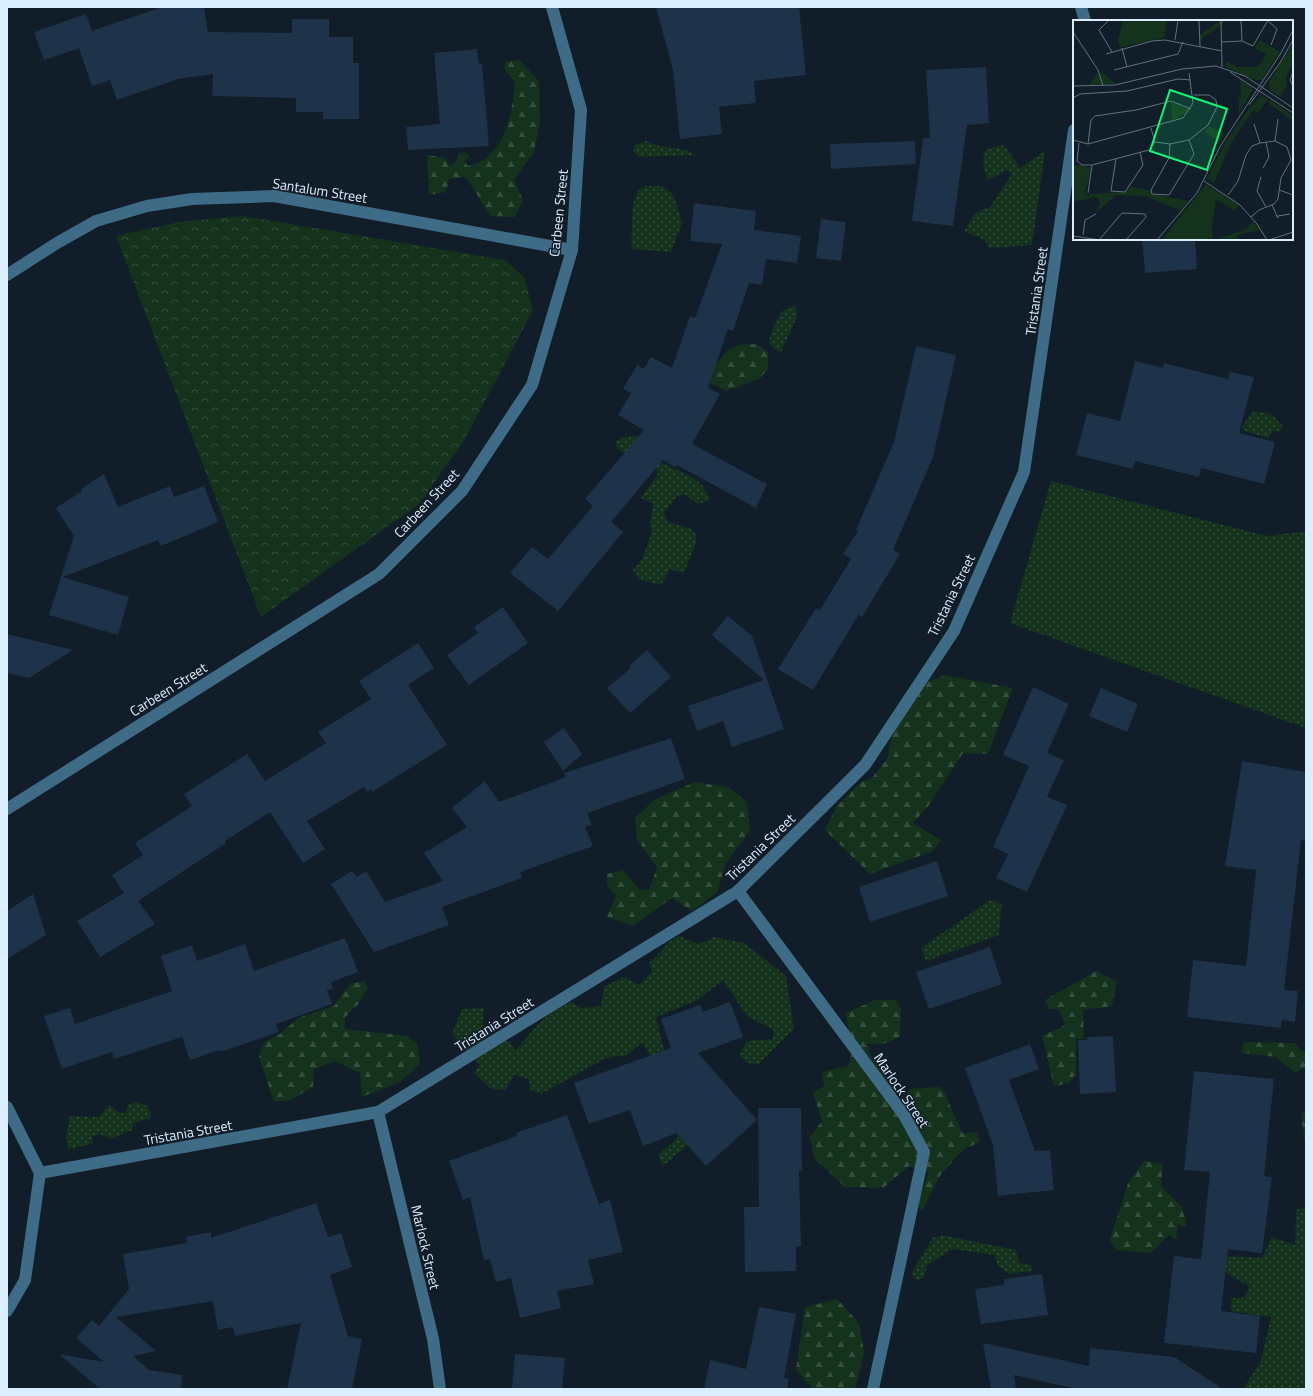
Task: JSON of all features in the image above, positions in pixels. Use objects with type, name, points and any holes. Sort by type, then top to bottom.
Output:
[{"type":"street","name":"Carbeen Street","points":[[7,809],[378,574],[462,491],[532,385],[572,250],[581,110],[552,7]]},
{"type":"street","points":[[1081,7],[1085,20]]},
{"type":"street","name":"Tristania Street","points":[[40,1173],[378,1112],[738,891],[865,765],[954,631],[1024,472],[1073,137]]},
{"type":"street","name":"Santalum Street","points":[[7,275],[56,243],[96,221],[147,206],[192,199],[274,196],[572,250]]},
{"type":"street","name":"Marlock Street","points":[[738,891],[904,1115],[924,1152],[873,1389]]},
{"type":"street","points":[[7,1107],[40,1173],[25,1280],[7,1310]]},
{"type":"street","name":"Marlock Street","points":[[378,1112],[433,1339],[440,1389]]},
{"type":"green space","points":[[520,60],[539,82],[540,122],[534,152],[514,180],[523,200],[515,217],[490,216],[466,177],[449,179],[446,192],[429,195],[427,155],[446,158],[449,166],[455,162],[460,153],[467,153],[470,157],[464,161],[468,166],[485,159],[499,143],[511,114],[515,82],[505,70],[505,62]]},
{"type":"green space","points":[[646,141],[658,146],[684,150],[696,155],[639,157],[633,151],[635,145]]},
{"type":"green space","points":[[1004,145],[1020,168],[1045,151],[1032,245],[990,248],[985,240],[964,231],[975,213],[990,207],[1012,174],[1008,170],[988,180],[984,168],[983,160],[987,149]]},
{"type":"green space","points":[[645,186],[662,186],[671,193],[676,201],[682,223],[671,252],[633,249],[631,246],[633,205],[638,190]]},
{"type":"green space","points":[[243,216],[505,260],[524,277],[533,310],[464,441],[418,505],[261,617],[116,236],[179,222]]},
{"type":"green space","points":[[792,306],[796,307],[797,317],[781,352],[774,349],[769,342],[771,333],[781,312]]},
{"type":"green space","points":[[757,344],[768,352],[768,369],[759,379],[726,391],[699,377],[708,365],[718,363],[730,349],[738,345]]},
{"type":"green space","points":[[1253,411],[1275,417],[1279,423],[1283,424],[1280,431],[1273,431],[1268,438],[1244,431],[1242,427]]},
{"type":"green space","points":[[636,436],[643,441],[648,452],[656,460],[697,480],[705,489],[710,500],[698,504],[684,494],[677,496],[664,512],[668,522],[690,528],[696,534],[696,543],[684,573],[670,569],[661,585],[640,580],[633,570],[642,560],[652,532],[650,525],[653,504],[641,498],[658,474],[656,468],[645,468],[617,448],[615,442],[624,437]]},
{"type":"green space","points":[[1051,481],[1267,536],[1306,531],[1306,728],[1010,623]]},
{"type":"green space","points":[[945,675],[1013,688],[988,754],[963,753],[929,805],[913,823],[941,840],[933,851],[870,874],[825,830],[836,807],[861,782],[872,778],[887,759],[892,734],[912,688]]},
{"type":"green space","points":[[695,782],[728,787],[747,802],[750,831],[726,863],[717,893],[692,911],[672,898],[633,926],[607,917],[616,896],[607,885],[607,874],[623,870],[640,890],[649,889],[657,868],[637,839],[635,818],[654,800]]},
{"type":"green space","points":[[990,900],[1002,904],[999,935],[926,961],[921,948]]},
{"type":"green space","points":[[679,936],[698,944],[715,937],[744,943],[786,976],[794,1029],[759,1064],[747,1063],[739,1055],[747,1041],[773,1039],[774,1030],[747,1016],[723,980],[698,1000],[656,1017],[688,1145],[663,1166],[658,1156],[676,1139],[679,1130],[678,1119],[675,1105],[643,1042],[627,1055],[606,1058],[541,1094],[530,1090],[529,1079],[514,1075],[505,1090],[491,1089],[474,1073],[480,1065],[452,1034],[462,1009],[484,1008],[481,1044],[495,1036],[511,1043],[515,1051],[540,1022],[555,1010],[572,1002],[582,1008],[601,1006],[604,987],[623,977],[640,985],[652,971],[649,963],[666,945]]},
{"type":"green space","points":[[1096,971],[1117,981],[1112,1006],[1083,1010],[1084,1039],[1076,1039],[1076,1074],[1069,1083],[1054,1086],[1042,1036],[1065,1025],[1059,1009],[1049,1009],[1045,1000]]},
{"type":"green space","points":[[364,981],[368,988],[359,1003],[345,1017],[345,1029],[408,1036],[417,1043],[420,1064],[400,1082],[362,1097],[360,1073],[335,1061],[314,1069],[313,1087],[291,1100],[274,1102],[259,1057],[264,1042],[280,1034],[298,1018],[334,1006],[350,984]]},
{"type":"green space","points":[[875,1000],[896,1000],[901,1010],[900,1037],[883,1044],[868,1044],[870,1055],[897,1092],[888,1102],[899,1112],[910,1089],[940,1087],[944,1092],[963,1134],[977,1132],[980,1142],[964,1149],[941,1174],[922,1211],[917,1205],[929,1172],[909,1166],[883,1188],[845,1187],[814,1158],[810,1137],[822,1121],[813,1093],[824,1086],[822,1072],[848,1066],[855,1041],[849,1033],[846,1013]]},
{"type":"green space","points":[[1243,1042],[1294,1043],[1302,1051],[1306,1051],[1306,1067],[1295,1073],[1276,1057],[1242,1053]]},
{"type":"green space","points":[[136,1102],[146,1105],[151,1113],[150,1118],[134,1123],[132,1130],[111,1139],[100,1134],[92,1136],[93,1144],[68,1149],[66,1136],[70,1116],[99,1117],[109,1105],[120,1113],[126,1113],[128,1105]]},
{"type":"green space","points":[[1306,1109],[1306,1143],[1301,1114]]},
{"type":"green space","points":[[1144,1161],[1163,1164],[1161,1186],[1182,1207],[1187,1227],[1178,1225],[1176,1240],[1169,1235],[1151,1253],[1116,1250],[1110,1240],[1128,1183]]},
{"type":"green space","points":[[1306,1206],[1306,1389],[1243,1389],[1261,1361],[1271,1317],[1231,1311],[1231,1298],[1244,1298],[1250,1287],[1220,1269],[1222,1256],[1262,1258],[1272,1237],[1295,1245],[1296,1210]]},
{"type":"green space","points":[[941,1235],[1016,1250],[1019,1263],[1031,1265],[1032,1271],[1009,1274],[997,1265],[995,1255],[952,1249],[927,1265],[924,1277],[918,1280],[914,1278],[912,1272],[933,1238]]},
{"type":"green space","points":[[837,1299],[859,1323],[864,1352],[855,1389],[813,1389],[796,1370],[805,1307]]},
{"type":"building","points":[[162,7],[204,7],[208,32],[292,33],[292,19],[329,19],[329,37],[353,37],[353,63],[359,63],[359,119],[323,119],[323,112],[296,112],[296,98],[212,96],[213,74],[178,79],[117,100],[110,80],[92,86],[79,48],[44,60],[34,32],[86,14],[92,31]]},
{"type":"building","points":[[656,7],[799,7],[806,75],[754,81],[756,103],[719,107],[722,134],[680,139],[673,70]]},
{"type":"building","points":[[477,49],[479,64],[482,64],[489,146],[408,150],[406,127],[440,124],[434,53]]},
{"type":"building","points":[[986,67],[989,123],[967,125],[953,226],[912,221],[923,138],[930,138],[926,70]]},
{"type":"building","points":[[915,141],[916,164],[831,169],[830,144]]},
{"type":"building","points":[[694,203],[756,211],[754,230],[801,236],[797,263],[766,259],[762,285],[749,283],[733,331],[728,329],[708,388],[720,394],[692,444],[767,484],[756,508],[677,465],[675,467],[663,460],[611,522],[623,532],[558,611],[510,573],[532,547],[548,559],[593,506],[585,499],[644,430],[618,415],[631,393],[623,389],[637,365],[644,369],[651,357],[672,368],[690,316],[695,318],[722,244],[690,241]]},
{"type":"building","points":[[821,219],[846,222],[841,261],[816,258]]},
{"type":"building","points":[[1142,240],[1195,240],[1197,269],[1145,273]]},
{"type":"building","points":[[916,346],[956,355],[933,457],[893,550],[900,554],[862,617],[859,614],[813,690],[778,669],[816,608],[820,610],[851,559],[843,554],[858,531],[856,530],[894,442]]},
{"type":"building","points":[[1135,361],[1163,368],[1164,363],[1228,379],[1230,372],[1254,377],[1239,433],[1275,442],[1264,484],[1201,468],[1199,477],[1135,461],[1133,469],[1076,455],[1087,413],[1120,421]]},
{"type":"building","points":[[104,474],[118,507],[170,486],[174,497],[204,486],[218,522],[161,546],[158,540],[63,577],[129,597],[118,635],[49,615],[74,536],[56,508]]},
{"type":"building","points":[[503,607],[528,643],[469,685],[447,655],[478,633],[474,627]]},
{"type":"building","points":[[728,616],[752,636],[784,729],[732,747],[723,721],[697,731],[688,706],[764,680],[712,635]]},
{"type":"building","points":[[7,634],[73,650],[29,678],[7,673]]},
{"type":"building","points":[[418,643],[434,668],[408,685],[447,745],[372,792],[371,789],[367,792],[364,787],[307,821],[325,849],[303,863],[270,812],[138,901],[155,924],[100,957],[77,921],[124,893],[112,875],[143,855],[135,843],[192,806],[184,794],[247,754],[265,781],[326,743],[318,732],[371,699],[359,681]]},
{"type":"building","points":[[647,650],[671,677],[630,713],[607,688],[631,668],[629,666]]},
{"type":"building","points":[[1033,687],[1069,704],[1047,753],[1064,760],[1047,797],[1067,805],[1027,892],[996,878],[1008,854],[993,847],[1029,766],[1003,755]]},
{"type":"building","points":[[1101,688],[1138,704],[1127,732],[1089,716]]},
{"type":"building","points":[[564,728],[582,754],[563,771],[544,742]]},
{"type":"building","points":[[671,738],[685,779],[587,813],[592,825],[585,827],[593,846],[520,872],[522,878],[442,907],[449,925],[374,952],[331,884],[352,871],[357,877],[366,871],[385,902],[443,881],[424,853],[467,827],[452,808],[485,781],[499,802],[566,777],[564,773]]},
{"type":"building","points":[[1242,761],[1306,772],[1306,841],[1301,840],[1284,990],[1298,991],[1295,1022],[1282,1020],[1281,1028],[1187,1017],[1193,960],[1246,966],[1256,870],[1225,866]]},
{"type":"building","points":[[937,861],[948,896],[870,922],[859,887]]},
{"type":"building","points":[[33,894],[46,935],[7,959],[7,911]]},
{"type":"building","points":[[345,938],[358,972],[331,982],[333,989],[327,990],[332,1004],[276,1024],[279,1032],[220,1052],[219,1050],[190,1060],[182,1037],[114,1059],[112,1052],[62,1069],[44,1016],[70,1008],[75,1024],[172,991],[161,956],[192,945],[197,961],[245,944],[254,971]]},
{"type":"building","points":[[990,947],[1002,984],[929,1009],[916,972]]},
{"type":"building","points":[[730,1002],[743,1037],[698,1053],[757,1120],[706,1166],[677,1133],[643,1146],[630,1110],[589,1124],[574,1083],[671,1048],[661,1019],[700,1005],[703,1012]]},
{"type":"building","points":[[1113,1036],[1116,1092],[1080,1094],[1078,1040],[1087,1040],[1087,1037]]},
{"type":"building","points":[[1030,1044],[1039,1069],[1009,1080],[1035,1151],[1050,1150],[1054,1190],[998,1196],[993,1145],[965,1068]]},
{"type":"building","points":[[1194,1071],[1274,1079],[1264,1176],[1272,1177],[1262,1253],[1228,1249],[1221,1311],[1260,1316],[1256,1353],[1164,1343],[1174,1256],[1201,1259],[1210,1172],[1184,1170]]},
{"type":"building","points":[[758,1108],[801,1108],[802,1171],[799,1171],[801,1246],[796,1247],[796,1271],[745,1272],[744,1207],[759,1207]]},
{"type":"building","points":[[567,1115],[599,1204],[610,1200],[623,1252],[588,1260],[594,1284],[557,1291],[561,1308],[520,1318],[511,1278],[496,1282],[490,1259],[484,1260],[470,1197],[463,1200],[449,1161],[517,1136],[516,1133]]},
{"type":"building","points":[[316,1203],[328,1237],[341,1233],[352,1267],[330,1275],[348,1336],[362,1339],[352,1389],[287,1389],[301,1323],[235,1336],[233,1327],[218,1330],[213,1301],[116,1317],[156,1351],[133,1356],[149,1370],[182,1375],[181,1389],[100,1389],[59,1354],[104,1362],[76,1338],[92,1320],[99,1326],[129,1289],[123,1254],[187,1243],[186,1237],[211,1232],[211,1238]]},
{"type":"building","points":[[1042,1274],[1048,1315],[981,1324],[975,1289],[1004,1285],[1004,1279]]},
{"type":"building","points":[[759,1307],[796,1314],[784,1378],[789,1379],[787,1389],[704,1389],[710,1360],[746,1369]]},
{"type":"building","points":[[983,1343],[1089,1366],[1090,1348],[1174,1357],[1223,1389],[1077,1389],[1014,1375],[1016,1389],[991,1389]]},
{"type":"building","points":[[515,1354],[565,1358],[562,1389],[512,1389]]}]
